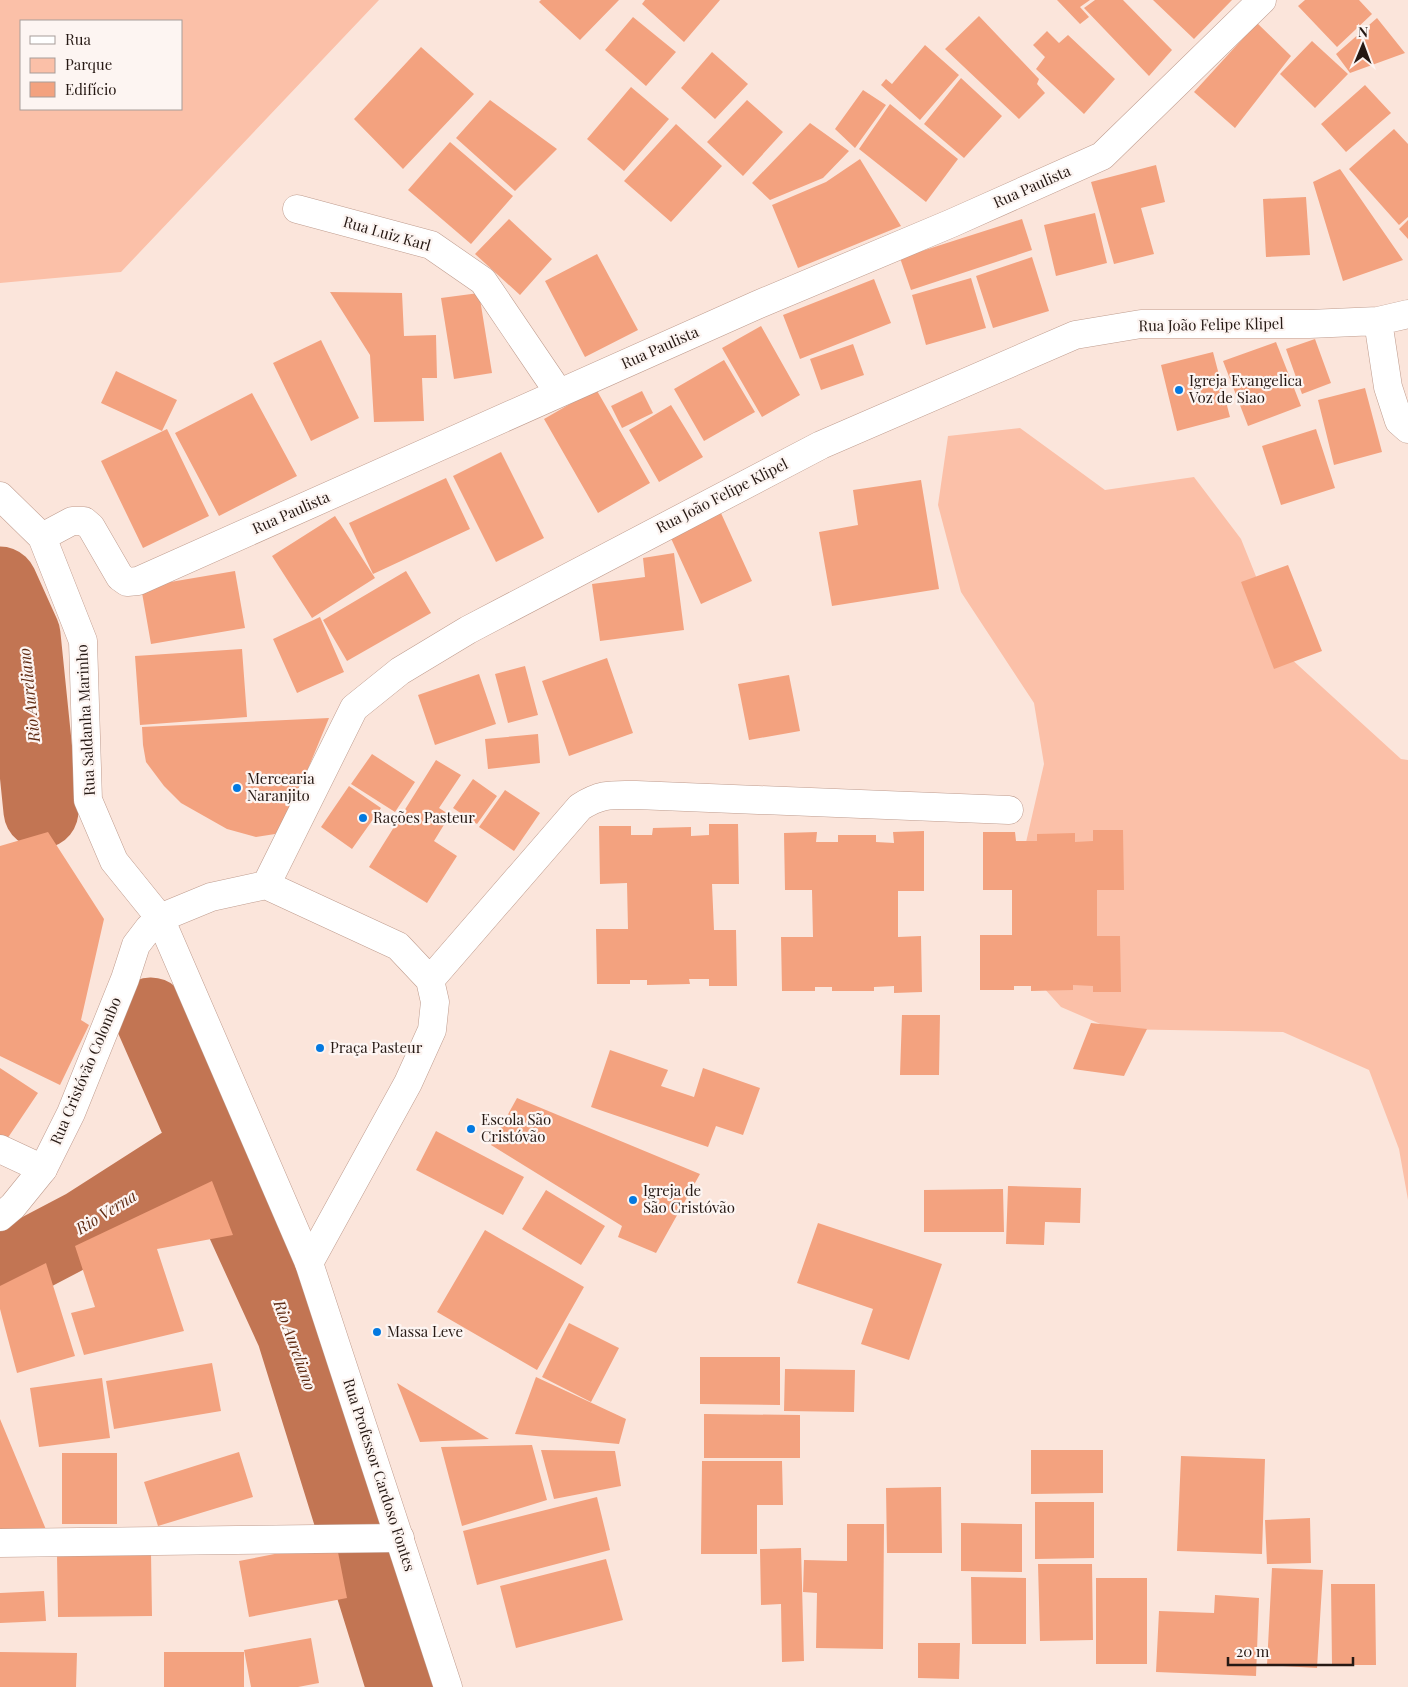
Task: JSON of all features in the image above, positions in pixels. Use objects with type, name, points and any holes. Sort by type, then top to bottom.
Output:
[{"type":"street","name":"Rua Paulista","points":[[42,537],[72,521],[84,521],[90,527],[120,577],[127,582],[138,581],[757,305],[952,223],[1102,156],[1257,2]]},
{"type":"street","name":"Rua Luiz Karl","points":[[297,209],[431,245],[483,281],[559,393]]},
{"type":"street","name":"Rua João Felipe Klipel","points":[[266,885],[354,708],[400,671],[468,630],[821,446],[1075,335],[1141,324],[1309,324],[1378,321],[1408,314]]},
{"type":"street","points":[[1378,321],[1388,387],[1399,421],[1408,430]]},
{"type":"street","name":"Rua Saldanha Marinho","points":[[0,496],[42,537],[83,641],[88,800],[114,861],[160,918]]},
{"type":"street","points":[[430,980],[580,807],[594,798],[609,795],[1009,810]]},
{"type":"street","points":[[266,885],[398,946],[421,968],[430,980],[435,1002],[432,1030],[408,1083],[309,1263],[160,918],[211,897],[266,885]]},
{"type":"street","name":"Rua Cristóvão Colombo","points":[[0,1217],[13,1206],[44,1169],[71,1113],[125,979],[136,945],[149,928],[160,918]]},
{"type":"street","points":[[0,1149],[44,1169]]},
{"type":"street","name":"Rua Professor Cardoso Fontes","points":[[309,1263],[448,1687]]},
{"type":"street","points":[[0,1543],[400,1538]]},
{"type":"green space","points":[[0,0],[379,0],[121,272],[0,283]]},
{"type":"green space","points":[[1020,428],[1105,490],[1194,477],[1241,539],[1288,656],[1401,759],[1408,760],[1408,1200],[1399,1149],[1369,1070],[1283,1032],[1112,1029],[1061,1007],[1024,966],[1018,877],[1044,764],[1034,703],[961,592],[938,505],[948,436]]},
{"type":"building","points":[[541,0],[619,0],[580,40],[539,2]]},
{"type":"building","points":[[645,0],[720,0],[684,42],[642,4]]},
{"type":"building","points":[[1057,0],[1090,0],[1080,7],[1089,17],[1080,24]]},
{"type":"building","points":[[1095,0],[1123,0],[1172,50],[1149,76],[1084,8]]},
{"type":"building","points":[[1153,0],[1232,0],[1194,39]]},
{"type":"building","points":[[1305,0],[1359,0],[1372,14],[1337,47],[1298,6]]},
{"type":"building","points":[[979,16],[1039,79],[1037,84],[1045,93],[1019,119],[945,49]]},
{"type":"building","points":[[633,17],[676,52],[646,86],[605,50]]},
{"type":"building","points":[[1377,18],[1405,53],[1350,73],[1336,54]]},
{"type":"building","points":[[1257,23],[1291,56],[1235,128],[1194,92]]},
{"type":"building","points":[[1047,31],[1059,43],[1068,35],[1115,79],[1084,114],[1036,69],[1045,57],[1033,45]]},
{"type":"building","points":[[1312,41],[1348,74],[1315,108],[1280,74]]},
{"type":"building","points":[[925,45],[959,75],[920,120],[881,85],[886,79],[892,84]]},
{"type":"building","points":[[421,47],[474,94],[403,169],[354,119]]},
{"type":"building","points":[[712,52],[748,84],[715,119],[681,88]]},
{"type":"building","points":[[961,78],[1002,116],[964,158],[924,124]]},
{"type":"building","points":[[1365,85],[1391,113],[1346,152],[1321,124]]},
{"type":"building","points":[[631,87],[669,119],[624,171],[587,139]]},
{"type":"building","points":[[863,90],[886,105],[855,148],[835,129]]},
{"type":"building","points":[[490,100],[557,149],[515,191],[456,138]]},
{"type":"building","points":[[747,100],[783,132],[743,176],[707,142]]},
{"type":"building","points":[[890,104],[958,159],[926,202],[859,149]]},
{"type":"building","points":[[810,123],[849,151],[823,178],[770,200],[752,183]]},
{"type":"building","points":[[676,124],[722,166],[671,222],[624,181]]},
{"type":"building","points":[[1394,129],[1408,144],[1408,217],[1399,225],[1349,169]]},
{"type":"building","points":[[450,142],[513,196],[471,244],[408,190]]},
{"type":"building","points":[[860,159],[901,226],[798,268],[772,205],[826,182]]},
{"type":"building","points":[[1156,165],[1165,202],[1141,208],[1154,254],[1114,264],[1091,182]]},
{"type":"building","points":[[1340,169],[1403,260],[1343,281],[1313,182]]},
{"type":"building","points":[[1306,197],[1310,255],[1266,257],[1263,199]]},
{"type":"building","points":[[1095,213],[1107,263],[1056,276],[1044,225]]},
{"type":"building","points":[[509,219],[552,259],[520,295],[475,254]]},
{"type":"building","points":[[1022,219],[1032,250],[911,290],[900,258]]},
{"type":"building","points":[[1408,220],[1408,239],[1399,229]]},
{"type":"building","points":[[597,254],[638,330],[585,357],[545,281]]},
{"type":"building","points":[[1032,257],[1049,311],[993,328],[976,276]]},
{"type":"building","points":[[971,278],[986,328],[926,345],[912,295]]},
{"type":"building","points":[[874,279],[891,323],[800,359],[783,315]]},
{"type":"building","points":[[330,292],[402,293],[404,336],[436,335],[437,378],[422,378],[424,421],[374,422],[370,355]]},
{"type":"building","points":[[479,293],[492,373],[454,379],[441,298]]},
{"type":"building","points":[[761,326],[800,395],[762,417],[722,348]]},
{"type":"building","points":[[1315,339],[1331,383],[1302,394],[1286,349]]},
{"type":"building","points":[[321,340],[359,418],[311,441],[273,363]]},
{"type":"building","points":[[1276,342],[1301,406],[1248,426],[1223,361]]},
{"type":"building","points":[[853,344],[864,375],[821,390],[810,359]]},
{"type":"building","points":[[1213,352],[1230,417],[1177,431],[1161,365]]},
{"type":"building","points":[[724,360],[755,412],[704,441],[674,389]]},
{"type":"building","points":[[116,371],[177,400],[162,431],[101,403]]},
{"type":"building","points":[[1365,388],[1382,452],[1334,465],[1318,400]]},
{"type":"building","points":[[596,389],[650,483],[598,513],[544,419]]},
{"type":"building","points":[[642,391],[653,413],[622,428],[611,406]]},
{"type":"building","points":[[252,393],[297,476],[219,516],[175,433]]},
{"type":"building","points":[[671,405],[703,457],[659,482],[629,430]]},
{"type":"building","points":[[167,429],[209,516],[143,548],[101,461]]},
{"type":"building","points":[[1316,429],[1335,488],[1281,505],[1262,446]]},
{"type":"building","points":[[501,452],[544,538],[496,562],[453,476]]},
{"type":"building","points":[[446,478],[470,529],[373,574],[349,523]]},
{"type":"building","points":[[921,480],[939,589],[832,606],[819,532],[858,525],[853,490]]},
{"type":"building","points":[[720,511],[752,581],[701,604],[669,534]]},
{"type":"building","points":[[335,516],[375,578],[312,618],[272,556]]},
{"type":"building","points":[[674,553],[684,630],[600,641],[592,584],[645,577],[643,558]]},
{"type":"building","points":[[1288,565],[1322,651],[1274,669],[1241,582]]},
{"type":"building","points":[[235,571],[245,628],[151,644],[141,587]]},
{"type":"building","points":[[406,571],[431,613],[347,661],[323,620]]},
{"type":"building","points":[[320,617],[344,672],[297,693],[273,639]]},
{"type":"building","points":[[242,649],[247,717],[140,725],[135,656]]},
{"type":"building","points":[[607,658],[633,733],[569,756],[542,681]]},
{"type":"building","points":[[525,666],[538,715],[508,723],[495,674]]},
{"type":"building","points":[[479,674],[496,724],[435,745],[418,695]]},
{"type":"building","points":[[789,675],[800,731],[749,740],[738,684]]},
{"type":"building","points":[[329,718],[284,827],[275,834],[256,837],[227,829],[181,803],[164,786],[146,762],[142,727]]},
{"type":"building","points":[[538,734],[540,763],[488,769],[485,739]]},
{"type":"building","points":[[372,754],[415,782],[395,812],[351,784]]},
{"type":"building","points":[[436,760],[461,775],[439,808],[450,815],[434,841],[457,856],[427,903],[369,867]]},
{"type":"building","points":[[473,779],[497,796],[477,824],[453,808]]},
{"type":"building","points":[[349,786],[381,808],[352,849],[321,827]]},
{"type":"building","points":[[505,790],[540,813],[514,851],[479,827]]},
{"type":"building","points":[[709,824],[738,824],[739,884],[712,884],[714,930],[736,930],[737,986],[709,986],[709,979],[689,979],[690,984],[647,985],[647,980],[630,980],[630,984],[597,984],[596,929],[628,929],[627,883],[600,884],[599,826],[631,826],[631,835],[652,835],[653,828],[691,827],[691,836],[709,835]]},
{"type":"building","points":[[1093,830],[1123,830],[1124,890],[1097,890],[1097,936],[1120,936],[1121,992],[1093,992],[1093,986],[1073,985],[1073,990],[1031,991],[1031,986],[1014,986],[1014,990],[980,990],[980,935],[1012,935],[1012,890],[983,890],[983,832],[1015,832],[1016,841],[1037,841],[1037,834],[1075,833],[1075,842],[1093,841]]},
{"type":"building","points":[[924,831],[924,891],[898,891],[898,937],[921,936],[922,992],[894,993],[894,986],[874,987],[874,991],[832,991],[832,987],[815,987],[815,991],[782,991],[781,937],[813,937],[812,890],[785,890],[784,833],[817,832],[816,842],[838,842],[838,835],[876,835],[876,842],[894,843],[893,832]]},
{"type":"building","points":[[48,832],[104,919],[81,1020],[89,1025],[60,1085],[0,1056],[0,846]]},
{"type":"building","points":[[902,1015],[940,1015],[939,1075],[900,1075]]},
{"type":"building","points":[[1091,1023],[1147,1029],[1124,1076],[1073,1069]]},
{"type":"building","points":[[610,1050],[668,1070],[661,1086],[694,1097],[703,1068],[760,1088],[743,1135],[716,1126],[708,1147],[591,1107]]},
{"type":"building","points":[[0,1068],[38,1093],[3,1145],[0,1143]]},
{"type":"building","name":"Igreja de São Cristóvão","points":[[517,1098],[700,1174],[656,1253],[618,1237],[622,1226],[491,1145]]},
{"type":"building","points":[[436,1131],[524,1177],[503,1215],[416,1170]]},
{"type":"building","points":[[212,1181],[233,1235],[157,1249],[184,1331],[84,1355],[71,1313],[95,1307],[75,1246]]},
{"type":"building","points":[[1008,1186],[1081,1188],[1080,1223],[1045,1222],[1044,1245],[1006,1244]]},
{"type":"building","points":[[1003,1189],[1004,1232],[924,1232],[924,1190]]},
{"type":"building","points":[[546,1190],[605,1226],[581,1265],[522,1229]]},
{"type":"building","points":[[818,1223],[942,1264],[909,1360],[861,1344],[873,1309],[797,1283]]},
{"type":"building","points":[[485,1230],[584,1287],[537,1370],[437,1312]]},
{"type":"building","points":[[46,1263],[75,1356],[17,1373],[0,1309],[0,1286]]},
{"type":"building","points":[[569,1323],[619,1348],[591,1402],[542,1377]]},
{"type":"building","points":[[700,1357],[780,1357],[780,1405],[700,1404]]},
{"type":"building","points":[[212,1363],[221,1411],[114,1429],[106,1381]]},
{"type":"building","points":[[785,1369],[855,1370],[854,1412],[784,1411]]},
{"type":"building","points":[[536,1377],[626,1419],[619,1444],[515,1434]]},
{"type":"building","points":[[102,1378],[110,1438],[39,1447],[30,1388]]},
{"type":"building","points":[[397,1383],[489,1439],[420,1442]]},
{"type":"building","points":[[704,1414],[800,1415],[800,1458],[704,1458]]},
{"type":"building","points":[[0,1419],[47,1532],[0,1534]]},
{"type":"building","points":[[532,1445],[547,1500],[462,1526],[441,1447]]},
{"type":"building","points":[[541,1450],[615,1451],[621,1486],[554,1499]]},
{"type":"building","points":[[1031,1450],[1103,1450],[1103,1493],[1031,1494]]},
{"type":"building","points":[[239,1452],[253,1497],[158,1526],[144,1482]]},
{"type":"building","points":[[62,1453],[117,1453],[117,1524],[62,1524]]},
{"type":"building","points":[[1181,1456],[1265,1459],[1262,1554],[1177,1551]]},
{"type":"building","points":[[702,1461],[782,1461],[783,1505],[757,1505],[757,1554],[701,1554]]},
{"type":"building","points":[[941,1487],[942,1553],[887,1553],[886,1488]]},
{"type":"building","points":[[597,1497],[610,1550],[477,1585],[463,1531]]},
{"type":"building","points":[[1035,1502],[1094,1502],[1094,1558],[1035,1559]]},
{"type":"building","points":[[1310,1518],[1311,1563],[1267,1564],[1265,1520]]},
{"type":"building","points":[[961,1523],[1022,1524],[1022,1572],[961,1571]]},
{"type":"building","points":[[847,1524],[884,1524],[883,1649],[816,1648],[817,1593],[803,1592],[804,1560],[847,1561]]},
{"type":"building","points":[[336,1542],[347,1598],[249,1617],[239,1561]]},
{"type":"building","points":[[801,1548],[804,1661],[782,1662],[781,1604],[761,1605],[760,1549]]},
{"type":"building","points":[[151,1553],[152,1616],[58,1617],[57,1555]]},
{"type":"building","points":[[606,1559],[623,1620],[516,1648],[500,1586]]},
{"type":"building","points":[[1038,1564],[1092,1564],[1093,1640],[1040,1641]]},
{"type":"building","points":[[1272,1568],[1323,1570],[1317,1668],[1267,1665]]},
{"type":"building","points":[[971,1577],[1026,1578],[1026,1644],[972,1644]]},
{"type":"building","points":[[1096,1578],[1147,1578],[1147,1664],[1096,1664]]},
{"type":"building","points":[[1331,1584],[1375,1584],[1376,1665],[1332,1665]]},
{"type":"building","points":[[44,1591],[46,1621],[0,1623],[0,1593]]},
{"type":"building","points":[[1215,1595],[1259,1598],[1256,1676],[1156,1672],[1159,1611],[1214,1613]]},
{"type":"building","points":[[311,1638],[319,1683],[298,1687],[251,1687],[244,1650]]},
{"type":"building","points":[[918,1643],[960,1643],[959,1679],[918,1678]]},
{"type":"building","points":[[0,1652],[77,1653],[76,1687],[0,1687]]},
{"type":"building","points":[[164,1652],[244,1652],[244,1687],[164,1687]]},
{"type":"waterway","name":"Rio Aureliano","points":[[0,584],[23,635],[41,811]]},
{"type":"waterway","name":"Rio Aureliano","points":[[151,1015],[294,1333],[404,1687]]},
{"type":"waterway","name":"Rio Verna","points":[[0,1271],[84,1227],[209,1147]]},
{"type":"place","name":"Igreja Evangelica Voz de Siao","points":[[1179,390]]},
{"type":"place","name":"Mercearia Naranjito","points":[[237,788]]},
{"type":"place","name":"Rações Pasteur","points":[[363,818]]},
{"type":"place","name":"Praça Pasteur","points":[[320,1048]]},
{"type":"place","name":"Escola São Cristóvão","points":[[471,1129]]},
{"type":"place","name":"Igreja de São Cristóvão","points":[[633,1200]]},
{"type":"place","name":"Massa Leve","points":[[377,1332]]}]
